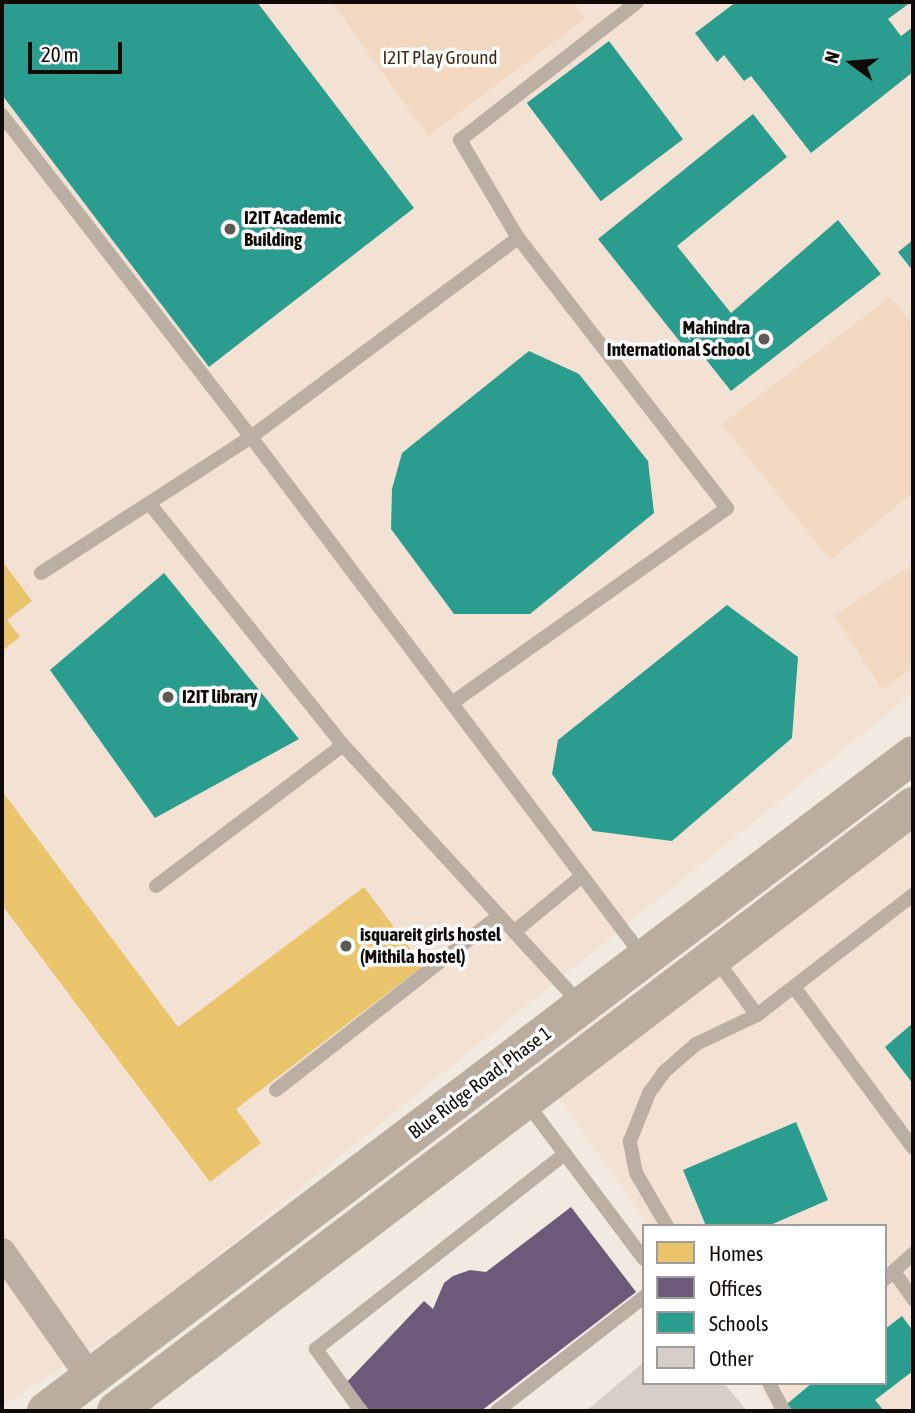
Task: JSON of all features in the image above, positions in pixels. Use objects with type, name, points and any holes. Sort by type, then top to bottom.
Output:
[{"type":"street","name":"Blue Ridge Road, Phase 1","points":[[46,1411],[913,755]]},
{"type":"street","points":[[2,1252],[115,1411],[913,806]]},
{"type":"lane","points":[[452,703],[727,508],[518,238],[460,140],[637,2]]},
{"type":"lane","points":[[2,115],[251,437],[644,959]]},
{"type":"lane","points":[[41,573],[251,437],[518,238]]},
{"type":"lane","points":[[149,503],[343,745],[582,1006]]},
{"type":"lane","points":[[156,886],[343,745]]},
{"type":"lane","points":[[514,932],[582,876]]},
{"type":"lane","points":[[666,1224],[636,1173],[630,1141],[638,1114],[664,1072],[696,1044],[757,1015],[913,895]]},
{"type":"lane","points":[[276,1090],[499,916]]},
{"type":"lane","points":[[715,957],[757,1015]]},
{"type":"lane","points":[[793,987],[913,1148]]},
{"type":"lane","points":[[525,1101],[642,1256]]},
{"type":"lane","points":[[361,1411],[316,1349],[565,1154]]},
{"type":"lane","points":[[913,1254],[890,1276],[913,1299]]},
{"type":"lane","points":[[497,1411],[642,1299]]},
{"type":"lane","points":[[770,1385],[785,1411]]},
{"type":"shaded area","points":[[2,2],[913,2],[913,693],[146,1313],[2,1406]]},
{"type":"shaded area","points":[[913,822],[913,1411],[775,1411],[757,1385],[887,1385],[887,1224],[647,1224],[559,1096]]},
{"type":"green space","name":"I2IT Play Ground","points":[[332,2],[573,2],[586,18],[428,136]]},
{"type":"green space","points":[[890,297],[913,325],[913,493],[830,560],[722,424]]},
{"type":"green space","points":[[913,564],[913,668],[882,689],[835,616]]},
{"type":"building: Homes","points":[[2,561],[32,601],[7,620],[20,637],[2,651]]},
{"type":"building: Homes","points":[[2,791],[178,1027],[364,887],[423,966],[236,1109],[261,1143],[210,1182],[2,905]]},
{"type":"building: Offices","points":[[571,1207],[636,1292],[481,1411],[370,1411],[346,1383],[424,1301],[433,1309],[444,1283],[453,1276],[470,1270],[486,1272]]},
{"type":"building: Schools","points":[[2,2],[257,2],[414,208],[209,367],[2,95]]},
{"type":"building: Schools","points":[[736,2],[911,2],[888,19],[901,36],[913,27],[913,72],[811,153],[751,76],[744,81],[724,55],[717,62],[695,33]]},
{"type":"building: Schools","points":[[609,41],[683,139],[601,201],[527,103]]},
{"type":"building: Schools","points":[[753,114],[787,157],[677,246],[731,313],[838,220],[881,274],[731,391],[700,352],[693,358],[598,239]]},
{"type":"building: Schools","points":[[913,240],[913,271],[898,252]]},
{"type":"building: Schools","points":[[529,351],[579,374],[648,461],[654,513],[530,614],[454,614],[391,529],[392,489],[402,453]]},
{"type":"building: Schools","name":"I2IT library","points":[[164,573],[299,739],[155,818],[50,670]]},
{"type":"building: Schools","points":[[727,605],[798,657],[792,738],[672,841],[593,831],[552,774],[558,740]]},
{"type":"building: Schools","points":[[913,1023],[913,1084],[885,1047]]},
{"type":"building: Schools","points":[[796,1122],[828,1200],[773,1224],[705,1224],[683,1170]]},
{"type":"building: Schools","points":[[902,1316],[913,1331],[913,1371],[875,1400],[884,1411],[793,1411],[787,1404],[810,1385],[887,1385],[887,1327]]},
{"type":"building: Other","points":[[642,1364],[642,1385],[726,1385],[747,1411],[586,1411]]},
{"type":"place","name":"I2IT Academic Building","points":[[230,229]]},
{"type":"place","name":"Mahindra International School","points":[[764,339]]},
{"type":"place","name":"I2IT library","points":[[168,697]]},
{"type":"place","name":"isquareit girls hostel (Mithila hostel)","points":[[346,946]]}]
